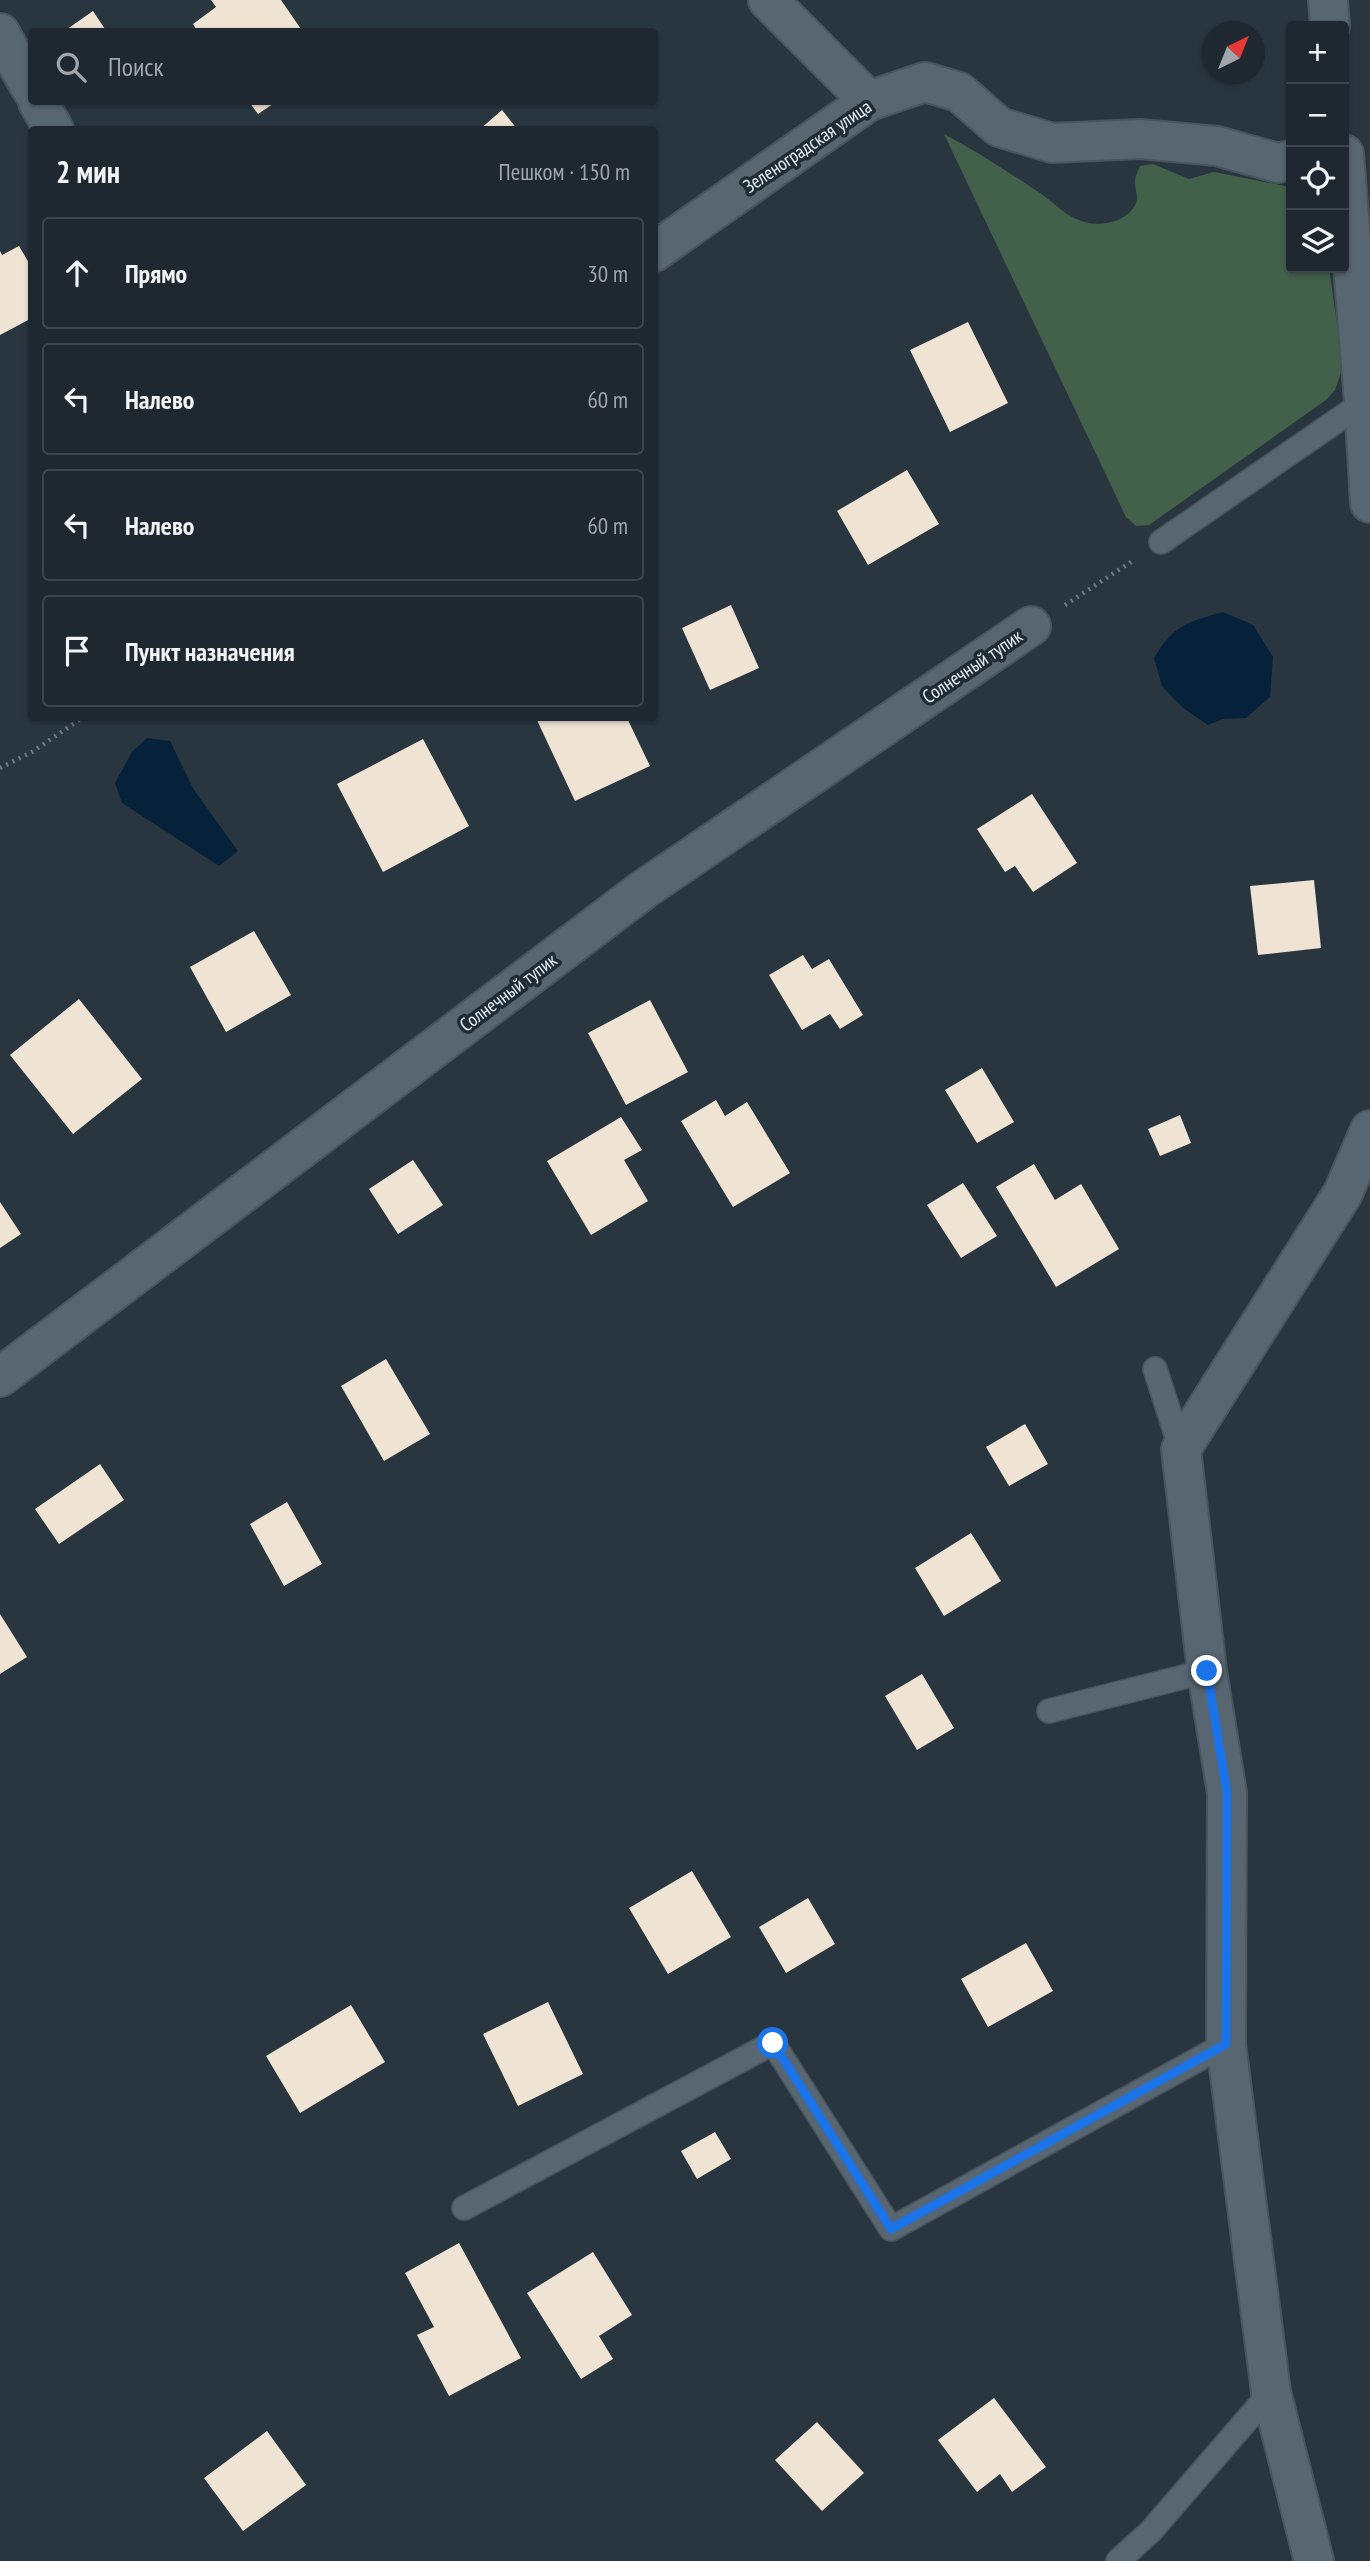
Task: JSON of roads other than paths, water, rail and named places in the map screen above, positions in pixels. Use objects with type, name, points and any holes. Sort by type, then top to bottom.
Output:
[{"type":"street","points":[[768,0],[869,101]]},
{"type":"street","points":[[1328,0],[1330,21]]},
{"type":"street","points":[[0,33],[28,83]]},
{"type":"street","name":"Зеленоградская улица","points":[[658,249],[869,101],[925,82],[959,92],[999,127],[1052,143],[1140,139],[1217,146],[1278,163],[1286,161]]},
{"type":"street","points":[[40,105],[52,126]]},
{"type":"street","points":[[1349,210],[1370,503]]},
{"type":"street","name":"Солнечный тупик","points":[[0,1377],[643,890],[1031,626]]},
{"type":"street","points":[[1314,2561],[1271,2392],[1226,2044],[1227,1793],[1207,1671],[1181,1449],[1343,1193],[1370,1130]]},
{"type":"lane","points":[[1161,542],[1364,402]]},
{"type":"lane","points":[[1155,1369],[1181,1449]]},
{"type":"lane","points":[[1049,1711],[1207,1671]]},
{"type":"lane","points":[[464,2208],[773,2043],[891,2229],[1226,2044]]},
{"type":"lane","points":[[1118,2561],[1152,2531],[1271,2392]]},
{"type":"water","points":[[1223,612],[1253,625],[1273,657],[1270,697],[1246,718],[1223,719],[1208,725],[1183,708],[1162,686],[1154,658],[1168,638],[1182,626]]},
{"type":"water","points":[[147,738],[170,741],[194,790],[238,851],[219,866],[122,803],[115,783],[132,752]]}]
